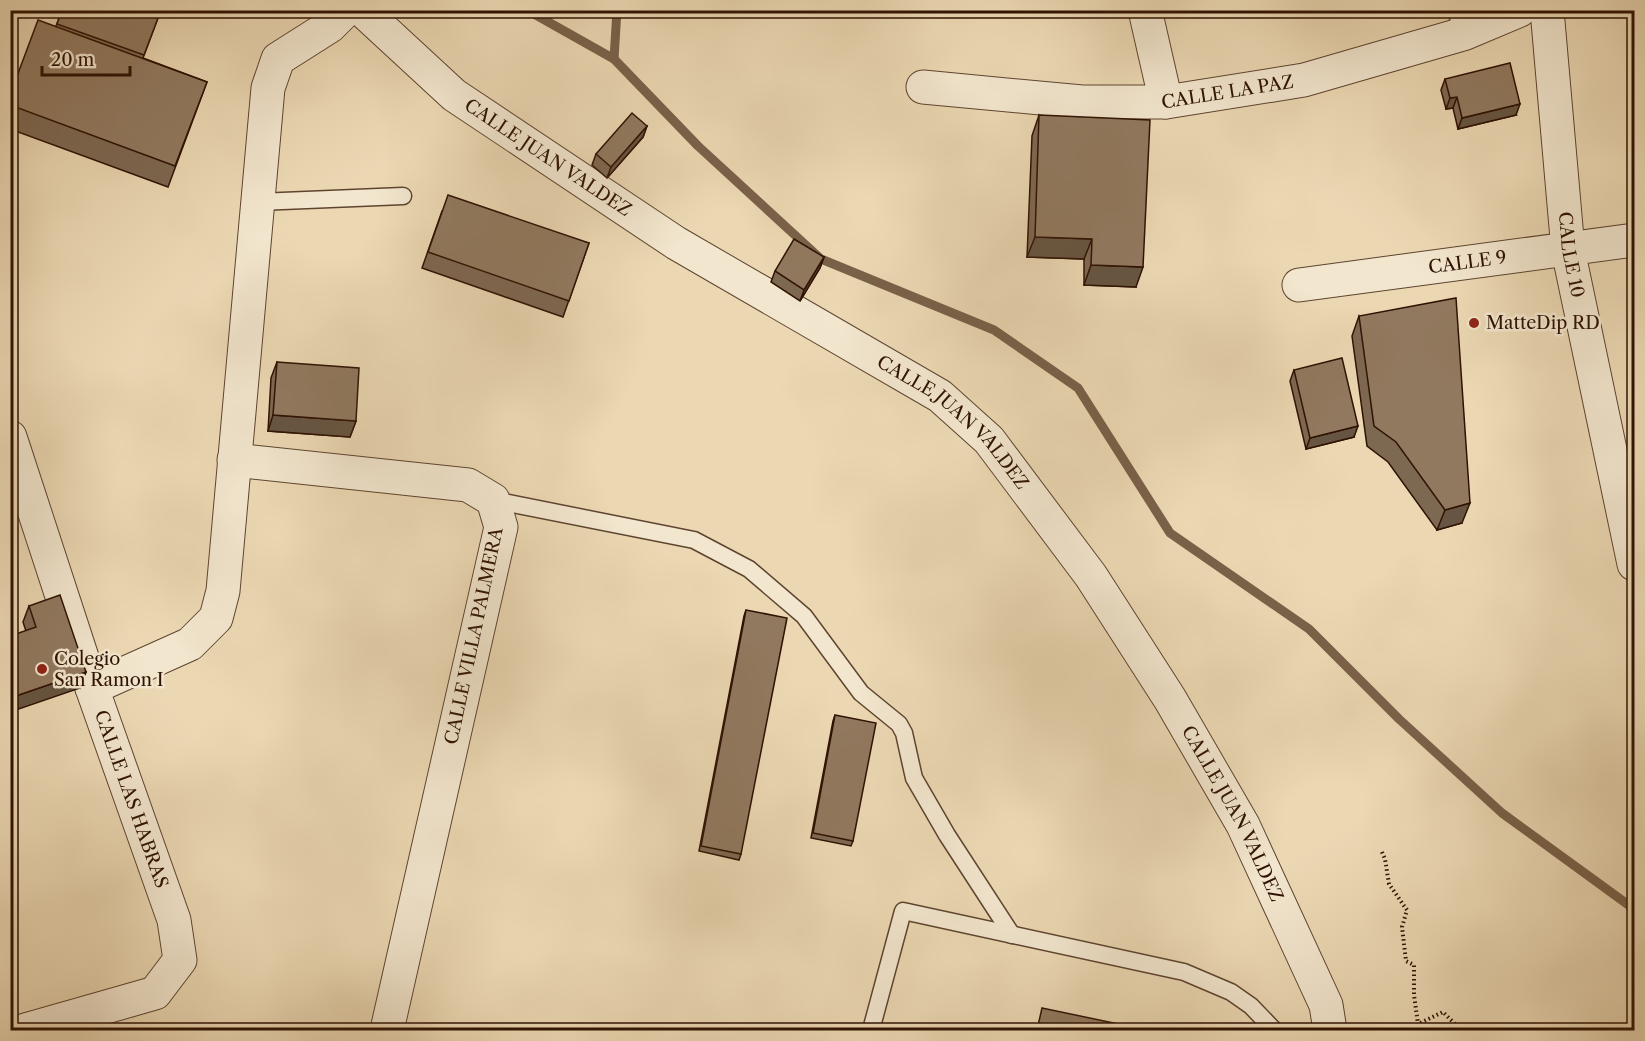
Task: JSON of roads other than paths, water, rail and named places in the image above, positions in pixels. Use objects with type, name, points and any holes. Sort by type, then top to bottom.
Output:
[{"type":"street","points":[[92,688],[190,644],[216,618],[223,591],[268,88],[278,59],[330,26],[346,10]]},
{"type":"street","name":"CALLE JUAN VALDEZ","points":[[362,10],[454,95],[676,243],[940,396],[989,440],[1091,576],[1170,699],[1243,825],[1326,1005],[1330,1030]]},
{"type":"street","points":[[1145,10],[1166,102]]},
{"type":"street","name":"CALLE LA PAZ","points":[[923,87],[1082,102],[1166,102],[1304,80],[1459,22],[1520,10]]},
{"type":"street","name":"CALLE 10","points":[[1546,10],[1568,249],[1625,481],[1635,564]]},
{"type":"street","name":"CALLE 9","points":[[1299,285],[1635,240]]},
{"type":"street","name":"CALLE LAS HABRAS","points":[[10,437],[92,688],[174,920],[180,960],[155,993],[25,1030]]},
{"type":"street","name":"CALLE VILLA PALMERA","points":[[234,460],[468,485],[493,500],[501,527],[387,1030]]},
{"type":"lane","points":[[258,202],[403,196]]},
{"type":"lane","points":[[493,500],[693,540],[749,569],[804,616],[861,693],[899,724],[904,734],[914,778],[947,835],[1011,935]]},
{"type":"lane","points":[[871,1030],[903,911],[1184,972],[1231,992],[1251,1006],[1274,1030]]},
{"type":"waterway","points":[[527,10],[614,59],[698,146],[821,259],[994,330],[1078,388],[1170,533],[1309,629],[1399,719],[1502,813],[1634,909]]},
{"type":"waterway","points":[[614,59],[617,10]]},
{"type":"place","name":"MatteDip RD","points":[[1474,323]]},
{"type":"place","name":"Colegio San Ramon I","points":[[42,669]]}]
